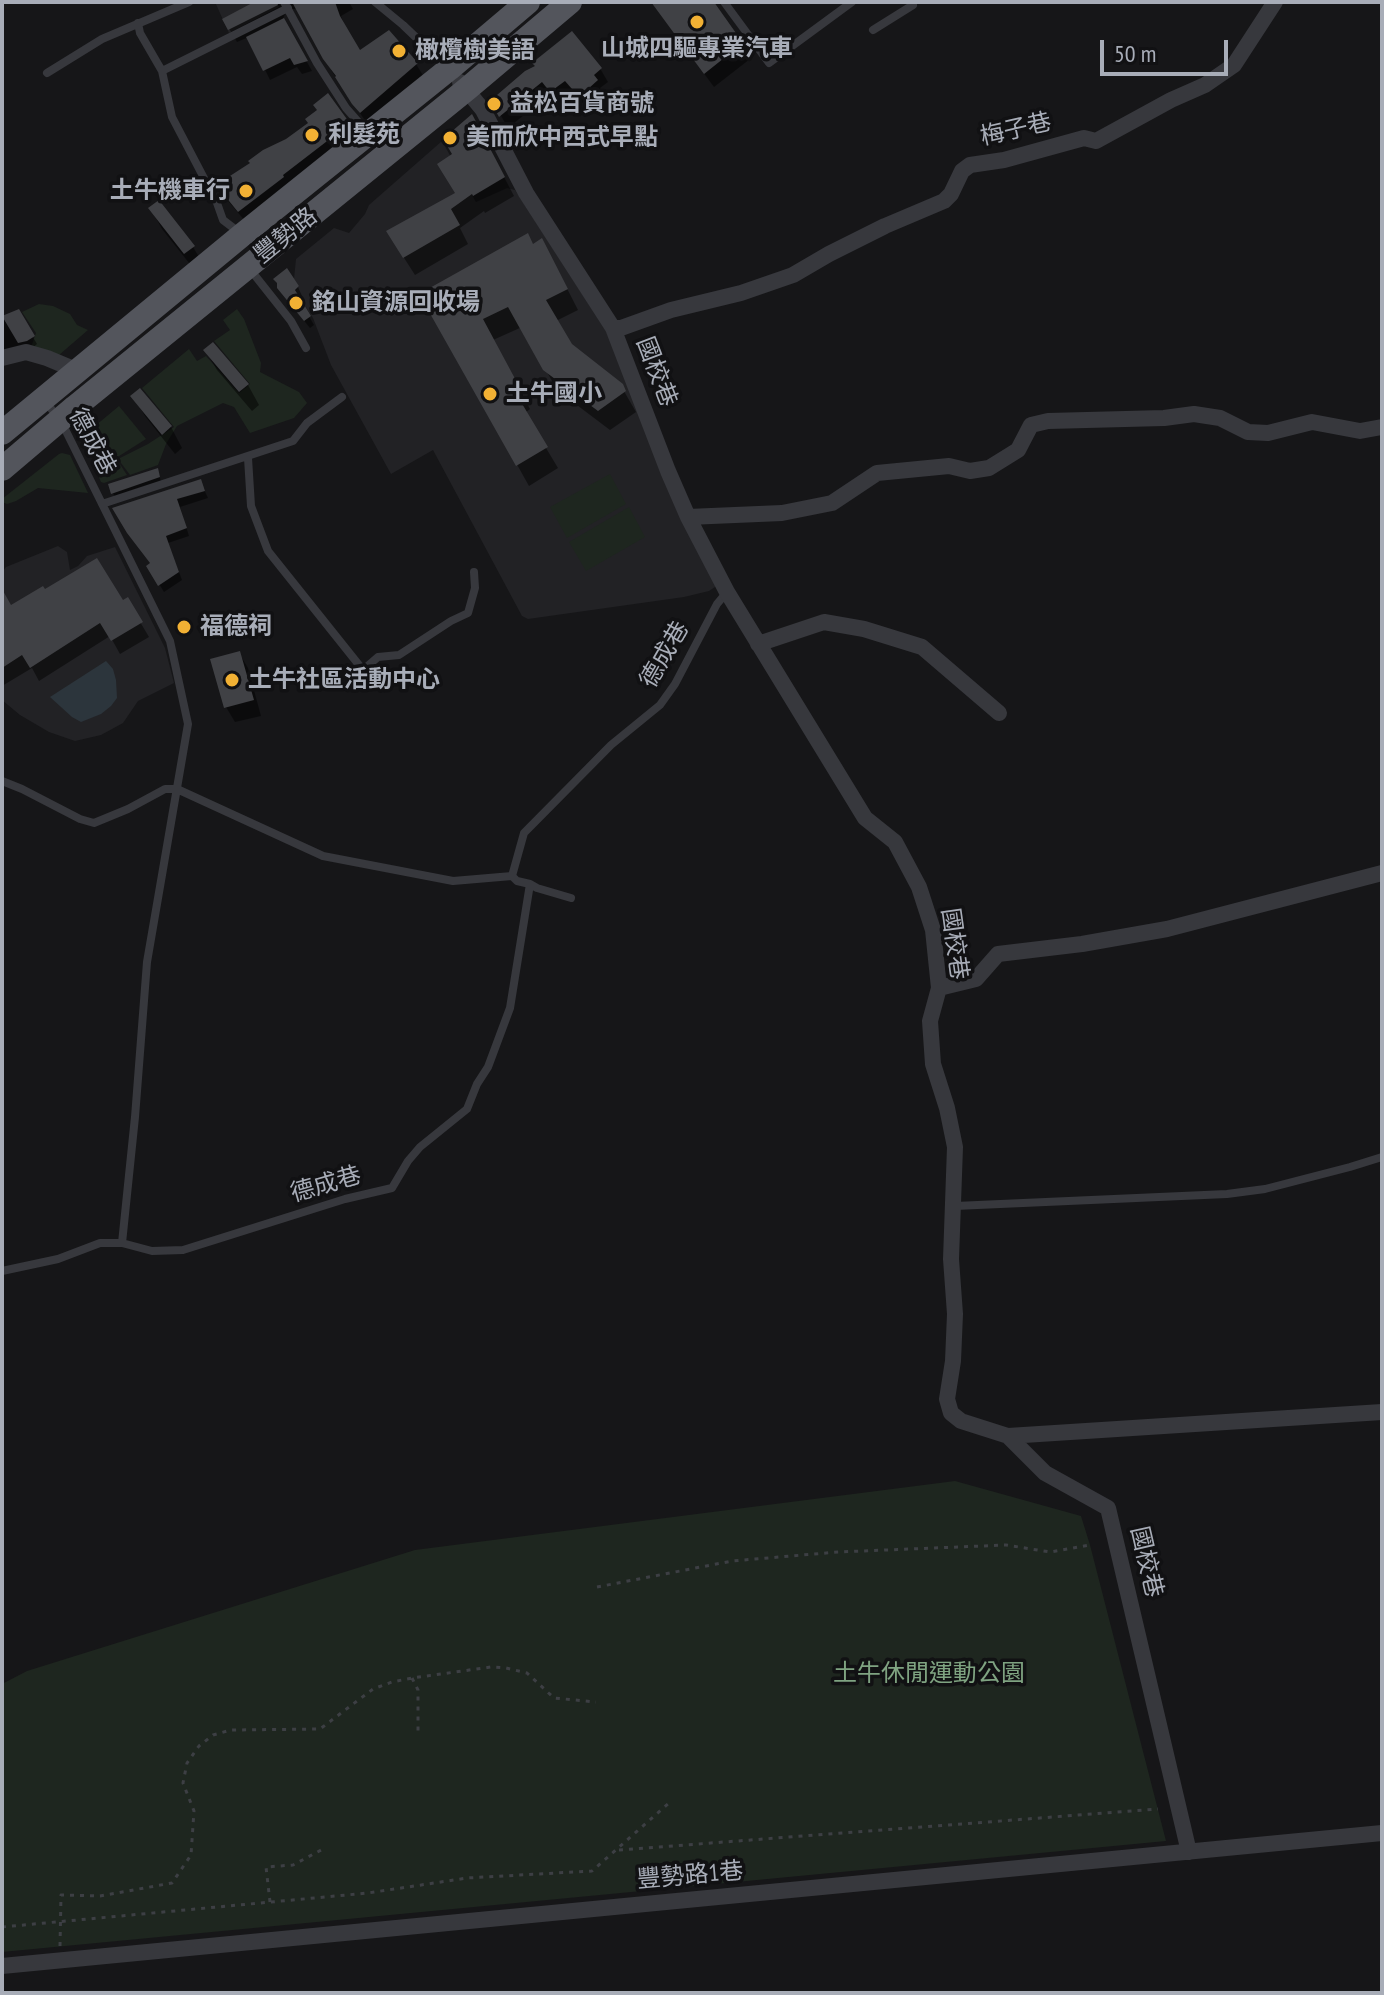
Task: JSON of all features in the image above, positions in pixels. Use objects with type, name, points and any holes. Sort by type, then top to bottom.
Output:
[{"type":"main road","name":"豐勢路","points":[[2,433],[528,2]]},
{"type":"main road","name":"豐勢路","points":[[2,469],[570,2]]},
{"type":"street","name":"梅子巷","points":[[613,328],[741,293],[793,275],[885,226],[944,201],[951,194],[962,171],[970,165],[1004,160],[1084,138],[1096,141],[1205,85],[1234,65],[1275,2]]},
{"type":"street","name":"國校巷","points":[[449,69],[483,110],[526,193],[613,328],[668,471],[727,592],[865,818],[895,842],[919,887],[933,930],[939,988],[930,1021],[933,1064],[955,1147],[951,1259],[955,1314],[953,1361],[947,1399],[951,1413],[961,1421],[1008,1436],[1045,1473],[1108,1508],[1189,1852]]},
{"type":"street","points":[[2,358],[26,352],[78,371]]},
{"type":"street","points":[[688,517],[782,513],[832,503],[877,473],[949,466],[970,471],[989,468],[1018,450],[1031,425],[1048,421],[1164,418],[1194,414],[1220,418],[1248,432],[1258,433],[1312,422],[1360,431],[1382,427]]},
{"type":"street","points":[[758,644],[824,622],[864,629],[922,647],[999,713]]},
{"type":"street","points":[[939,988],[976,979],[998,954],[1167,929],[1382,873]]},
{"type":"street","points":[[1008,1436],[1382,1412]]},
{"type":"street","name":"豐勢路1巷","points":[[2,1966],[1382,1833]]},
{"type":"lane","points":[[47,73],[102,39],[189,2]]},
{"type":"lane","points":[[375,2],[449,69]]},
{"type":"lane","points":[[724,2],[769,63],[852,2]]},
{"type":"lane","points":[[873,30],[914,3]]},
{"type":"lane","points":[[162,71],[286,5],[317,63],[346,108],[369,133]]},
{"type":"lane","points":[[138,23],[140,33],[162,71],[172,117],[223,220],[242,235]]},
{"type":"lane","points":[[248,267],[291,321],[306,348]]},
{"type":"lane","name":"德成巷","points":[[102,504],[293,441],[307,423],[342,397]]},
{"type":"lane","name":"德成巷","points":[[44,399],[61,421],[170,641],[188,724],[147,962],[122,1243]]},
{"type":"lane","points":[[248,458],[251,506],[268,551],[363,670],[378,657],[399,655],[468,613],[475,588],[474,572]]},
{"type":"lane","name":"德成巷","points":[[512,876],[524,833],[611,745],[660,705],[675,684],[717,604],[727,592]]},
{"type":"lane","points":[[2,781],[94,823],[165,789],[177,789],[323,856],[453,881],[512,876],[517,881],[571,898]]},
{"type":"lane","name":"德成巷","points":[[2,1271],[58,1259],[100,1243],[122,1243],[152,1251],[183,1250],[345,1199],[392,1188],[420,1147],[467,1109],[488,1067],[510,1008],[530,884]]},
{"type":"lane","points":[[955,1206],[1227,1194],[1265,1189],[1382,1157]]},
{"type":"path","points":[[597,1587],[732,1561],[838,1552],[1006,1545],[1050,1552],[1090,1545]]},
{"type":"path","points":[[60,1960],[61,1895],[100,1896],[172,1883],[191,1855],[194,1811],[183,1783],[187,1763],[199,1746],[213,1735],[231,1730],[320,1729],[373,1689],[412,1678],[491,1667],[527,1673],[554,1698],[596,1702]]},
{"type":"path","points":[[412,1678],[418,1690],[418,1732]]},
{"type":"path","points":[[2,1927],[368,1893],[467,1878],[592,1871],[669,1803]]},
{"type":"path","points":[[616,1850],[1158,1809]]},
{"type":"path","points":[[270,1902],[266,1867],[293,1865],[323,1849]]},
{"type":"shaded area","points":[[215,2],[276,2],[279,7],[229,33]]},
{"type":"shaded area","name":"土牛國小","points":[[442,141],[476,202],[507,188],[515,190],[607,333],[718,585],[709,591],[528,619],[522,616],[433,450],[391,474],[331,365],[313,318],[295,291],[299,286],[294,279],[296,259],[334,228],[349,233],[369,205]]},
{"type":"shaded area","points":[[58,546],[67,552],[70,570],[87,556],[115,547],[165,648],[174,683],[138,701],[123,723],[101,735],[75,741],[49,732],[2,700],[2,572],[6,567]]},
{"type":"shaded area","points":[[106,661],[113,669],[117,698],[101,714],[81,722],[50,697]]},
{"type":"green space","points":[[39,304],[70,314],[77,325],[88,330],[59,355],[31,347],[36,333],[22,312]]},
{"type":"green space","points":[[237,309],[261,363],[260,372],[299,392],[307,403],[294,418],[250,433],[234,407],[223,403],[177,426],[158,465],[130,475],[118,459],[174,427],[142,388],[189,349],[197,361],[206,356],[239,393],[250,384],[214,341],[230,330],[223,320]]},
{"type":"green space","points":[[119,406],[146,439],[116,458],[127,475],[104,483],[93,464],[101,457],[93,445],[86,450],[83,436]]},
{"type":"green space","points":[[62,453],[70,455],[88,493],[38,488],[16,501],[2,502],[2,499]]},
{"type":"green space","points":[[610,474],[626,504],[567,538],[550,507]]},
{"type":"green space","points":[[629,507],[645,537],[586,571],[569,542]]},
{"type":"green space","name":"土牛休閒運動公園","points":[[955,1481],[1081,1516],[1166,1841],[2,1952],[2,1684],[27,1671],[415,1550]]},
{"type":"building","points":[[254,2],[277,2],[278,5],[228,30],[222,19]]},
{"type":"building","points":[[292,2],[335,2],[360,50],[389,30],[418,63],[360,113],[323,59]]},
{"type":"building","name":"山城四驅專業汽車","points":[[651,2],[714,2],[743,43],[704,74]]},
{"type":"building","points":[[284,18],[308,61],[294,65],[290,58],[263,71],[246,37]]},
{"type":"building","points":[[572,31],[602,68],[594,75],[598,80],[579,97],[565,81],[550,92],[542,82],[499,117],[490,101],[535,66],[532,63]]},
{"type":"building","points":[[328,93],[349,122],[348,125],[238,212],[216,185],[250,163],[248,161],[263,150],[286,139],[308,123],[305,119],[317,110],[313,105]]},
{"type":"building","points":[[472,114],[505,177],[451,209],[460,225],[403,258],[386,231],[455,193],[437,164],[452,154],[443,139]]},
{"type":"building","points":[[159,200],[195,246],[184,254],[148,208]]},
{"type":"building","points":[[528,233],[533,244],[542,238],[568,289],[546,300],[572,344],[623,384],[626,391],[598,411],[543,370],[508,307],[483,319],[520,388],[515,392],[548,447],[516,466],[419,294]]},
{"type":"building","name":"銘山資源回收場","points":[[287,268],[299,286],[295,290],[311,316],[304,321],[273,279]]},
{"type":"building","points":[[19,309],[35,336],[18,343],[2,316]]},
{"type":"building","points":[[213,342],[249,384],[239,392],[203,350]]},
{"type":"building","points":[[140,388],[172,426],[162,435],[130,396]]},
{"type":"building","points":[[158,468],[160,477],[111,494],[108,484]]},
{"type":"building","points":[[201,479],[205,491],[177,499],[187,528],[166,536],[179,572],[158,586],[146,566],[150,563],[112,508]]},
{"type":"building","points":[[97,558],[123,600],[128,597],[143,622],[111,641],[100,623],[30,668],[22,655],[2,668],[2,589],[11,605]]},
{"type":"building","name":"土牛社區活動中心","points":[[240,651],[254,700],[224,708],[210,659]]},
{"type":"place","name":"山城四驅專業汽車","points":[[697,22]]},
{"type":"place","name":"橄欖樹美語","points":[[399,51]]},
{"type":"place","name":"益松百貨商號","points":[[494,104]]},
{"type":"place","name":"利髮苑","points":[[312,135]]},
{"type":"place","name":"美而欣中西式早點","points":[[450,138]]},
{"type":"place","name":"土牛機車行","points":[[246,191]]},
{"type":"place","name":"銘山資源回收場","points":[[296,303]]},
{"type":"place","name":"土牛國小","points":[[490,394]]},
{"type":"place","name":"福德祠","points":[[184,627]]},
{"type":"place","name":"土牛社區活動中心","points":[[232,680]]}]
